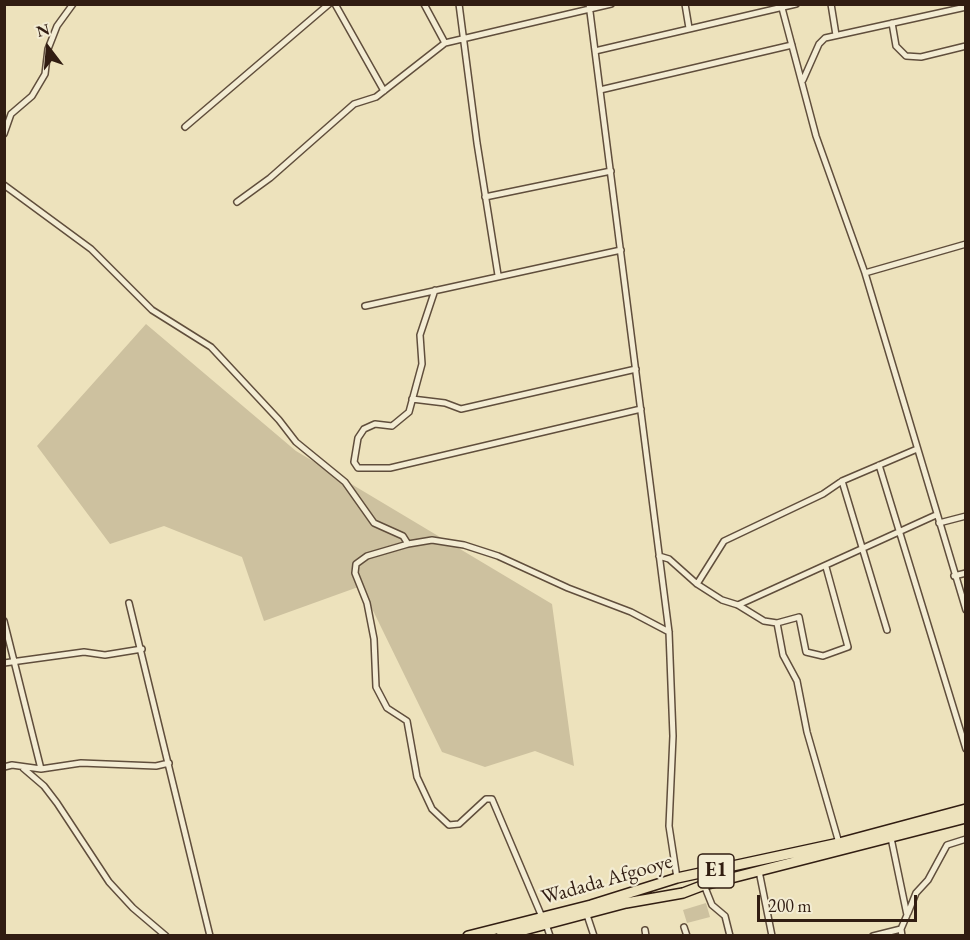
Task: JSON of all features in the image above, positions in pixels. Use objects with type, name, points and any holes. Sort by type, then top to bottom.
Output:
[{"type":"highway","name":"Wadada Afgooye","points":[[506,935],[677,878],[839,843],[966,809]]},
{"type":"highway","name":"Wadada Afgooye","points":[[468,936],[587,915],[626,903],[675,894],[966,818]]},
{"type":"highway","points":[[675,894],[677,878],[687,884],[687,891]]},
{"type":"street","points":[[4,134],[11,114],[32,96],[45,74],[48,49],[57,26],[73,4]]},
{"type":"street","points":[[185,126],[329,4]]},
{"type":"street","points":[[335,4],[384,91]]},
{"type":"street","points":[[424,4],[445,43]]},
{"type":"street","points":[[459,4],[498,275]]},
{"type":"street","points":[[237,202],[270,178],[354,104],[376,97],[445,43],[465,40],[590,7],[611,4]]},
{"type":"street","points":[[685,4],[689,28]]},
{"type":"street","points":[[595,51],[796,4]]},
{"type":"street","points":[[831,4],[836,35]]},
{"type":"street","points":[[786,6],[792,45],[816,136],[865,273],[966,610]]},
{"type":"street","points":[[590,7],[669,632],[673,736],[669,834],[677,878]]},
{"type":"street","points":[[803,80],[819,44],[825,38],[966,7]]},
{"type":"street","points":[[892,23],[896,46],[906,56],[921,57],[966,46]]},
{"type":"street","points":[[600,90],[792,45]]},
{"type":"street","points":[[485,197],[610,171]]},
{"type":"street","points":[[4,185],[91,249],[152,310],[211,347],[279,420],[296,442],[345,482],[374,523],[403,536],[408,544]]},
{"type":"street","points":[[865,273],[966,244]]},
{"type":"street","points":[[365,306],[498,275],[621,250]]},
{"type":"street","points":[[435,290],[420,335],[422,364],[409,412],[392,426],[369,426],[360,434],[354,462],[358,468],[390,468],[641,409]]},
{"type":"street","points":[[412,399],[445,403],[461,409],[636,369]]},
{"type":"street","points":[[697,584],[724,541],[823,494],[842,481],[917,449]]},
{"type":"street","points":[[879,465],[966,749]]},
{"type":"street","points":[[842,481],[887,630]]},
{"type":"street","points":[[738,605],[778,585],[826,567],[936,514]]},
{"type":"street","points":[[939,523],[966,516]]},
{"type":"street","points":[[550,936],[492,799],[486,799],[459,824],[449,825],[432,809],[417,777],[407,721],[387,708],[376,687],[374,639],[367,603],[355,568],[361,558],[408,544],[432,540],[464,545],[498,556],[632,612],[669,632]]},
{"type":"street","points":[[659,556],[669,559],[697,584],[722,600],[738,605],[764,621],[777,622],[800,617],[806,652],[823,656],[848,647],[826,567]]},
{"type":"street","points":[[954,576],[966,573]]},
{"type":"street","points":[[129,603],[210,936]]},
{"type":"street","points":[[4,621],[42,769]]},
{"type":"street","points":[[777,622],[783,655],[797,681],[807,732],[839,843]]},
{"type":"street","points":[[4,663],[90,651],[105,655],[142,649]]},
{"type":"street","points":[[4,767],[12,765],[42,769],[81,763],[156,766],[169,763]]},
{"type":"street","points":[[23,768],[44,786],[57,803],[109,882],[133,908],[166,936]]},
{"type":"street","points":[[891,838],[907,915]]},
{"type":"street","points":[[873,936],[902,932],[916,893],[928,880],[947,845],[966,839]]},
{"type":"street","points":[[759,871],[771,936]]},
{"type":"street","points":[[704,885],[712,905],[725,916],[730,936]]},
{"type":"street","points":[[587,915],[594,936]]},
{"type":"street","points":[[684,927],[687,936]]},
{"type":"shaded area","points":[[146,324],[296,451],[552,604],[574,766],[535,751],[485,767],[442,752],[361,586],[264,621],[242,557],[164,526],[110,544],[37,446]]},
{"type":"shaded area","points":[[706,903],[710,917],[687,923],[683,910]]}]
